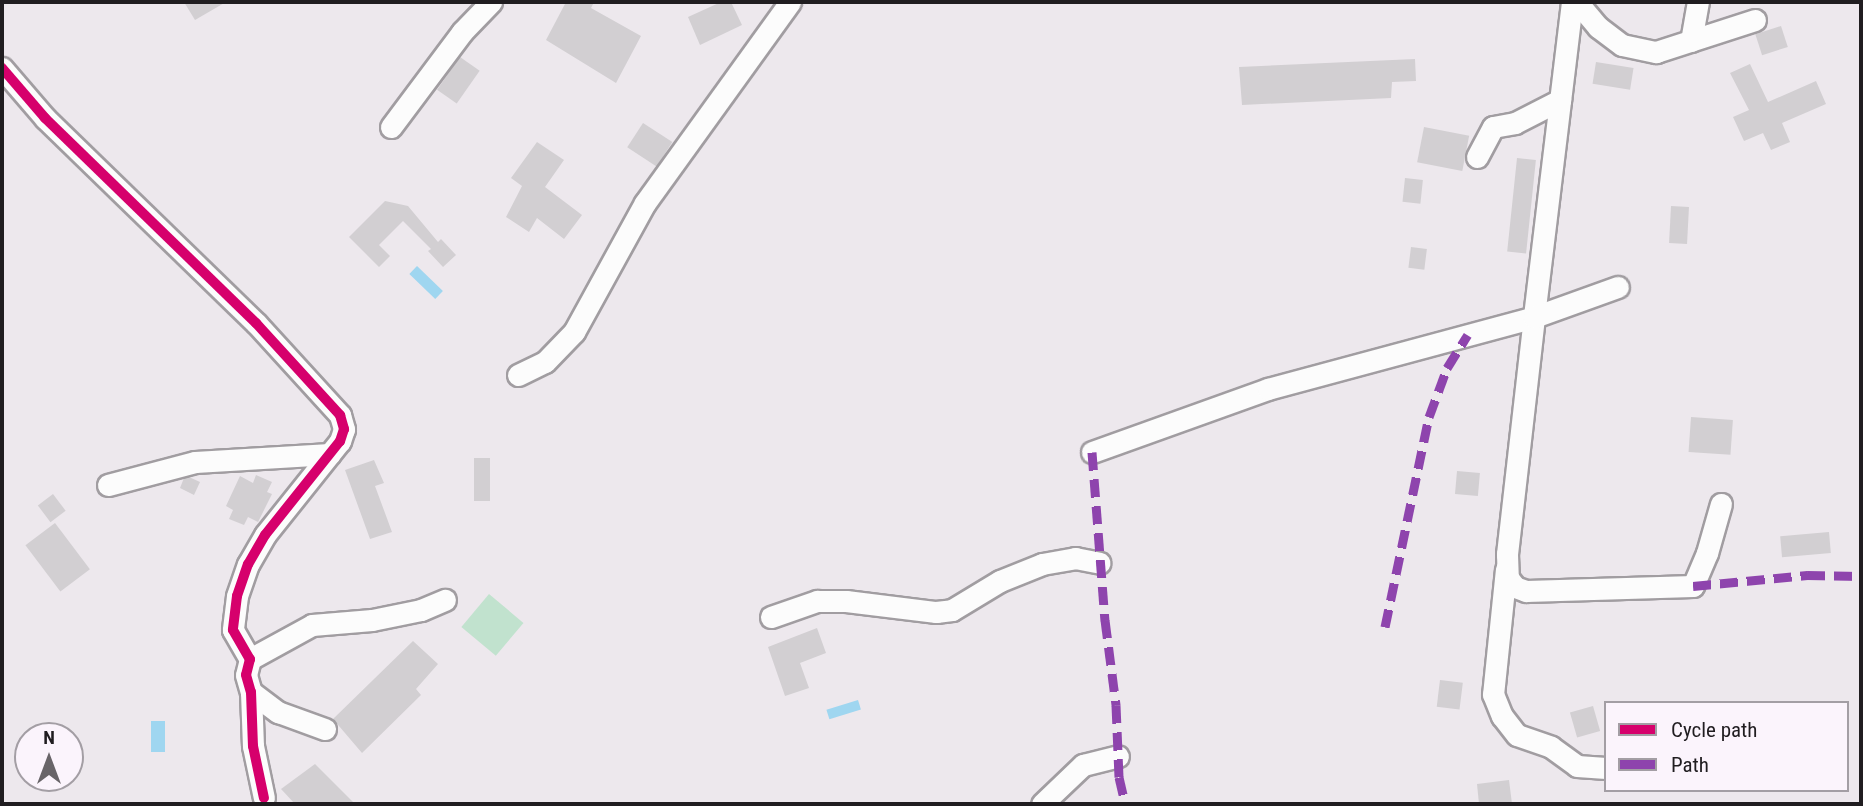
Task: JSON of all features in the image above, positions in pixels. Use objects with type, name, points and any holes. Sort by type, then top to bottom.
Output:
[{"type":"street","points":[[391,127],[462,32],[491,2]]},
{"type":"street","points":[[518,375],[545,362],[575,332],[645,203],[790,2]]},
{"type":"street","points":[[1575,2],[1598,27],[1622,45],[1656,52],[1755,19]]},
{"type":"street","points":[[1575,2],[1560,100],[1534,317],[1493,694],[1502,716],[1517,735],[1551,747],[1577,765],[1604,768]]},
{"type":"street","points":[[1691,41],[1698,2]]},
{"type":"street","points":[[2,68],[45,118],[256,323],[333,403],[344,429],[340,441],[265,535],[248,564],[237,596],[233,630],[250,659],[246,675],[251,692],[253,746],[264,799]]},
{"type":"street","points":[[1477,157],[1493,127],[1515,123],[1560,100]]},
{"type":"street","points":[[1092,452],[1268,389],[1534,317],[1618,287]]},
{"type":"street","points":[[108,485],[195,463],[330,454]]},
{"type":"street","points":[[1507,567],[1508,578],[1515,587],[1526,591],[1693,586],[1707,553],[1721,504]]},
{"type":"street","points":[[771,617],[817,601],[846,601],[936,612],[952,610],[1000,581],[1042,564],[1075,558],[1100,564]]},
{"type":"street","points":[[250,659],[312,625],[372,620],[421,610],[444,600]]},
{"type":"street","points":[[251,692],[278,712],[325,729]]},
{"type":"street","points":[[1042,804],[1083,765],[1118,756]]},
{"type":"green space","points":[[489,594],[523,623],[496,656],[461,627]]},
{"type":"water","points":[[417,266],[443,291],[435,299],[409,274]]},
{"type":"water","points":[[858,700],[861,710],[829,719],[826,710]]},
{"type":"water","points":[[151,721],[165,721],[165,752],[151,752]]},
{"type":"building","points":[[184,2],[226,2],[195,20]]},
{"type":"building","points":[[566,2],[594,2],[591,8],[641,36],[616,83],[546,40]]},
{"type":"building","points":[[721,2],[731,2],[742,25],[700,45],[688,17]]},
{"type":"building","points":[[1781,26],[1788,47],[1762,55],[1755,34]]},
{"type":"building","points":[[460,57],[480,71],[457,104],[437,90]]},
{"type":"building","points":[[1415,59],[1416,81],[1392,82],[1391,98],[1242,105],[1239,67]]},
{"type":"building","points":[[1596,62],[1634,68],[1630,90],[1593,84]]},
{"type":"building","points":[[1750,64],[1768,102],[1816,81],[1826,104],[1782,123],[1790,142],[1771,150],[1763,133],[1744,141],[1733,117],[1749,110],[1730,73]]},
{"type":"building","points":[[643,123],[672,142],[657,166],[627,147]]},
{"type":"building","points":[[1424,127],[1469,136],[1462,171],[1417,162]]},
{"type":"building","points":[[537,142],[564,160],[545,187],[582,215],[564,239],[537,218],[529,232],[506,217],[522,186],[511,178]]},
{"type":"building","points":[[1517,158],[1536,160],[1526,253],[1507,251]]},
{"type":"building","points":[[1405,178],[1423,180],[1420,204],[1402,202]]},
{"type":"building","points":[[385,201],[408,206],[438,242],[441,239],[456,255],[443,267],[428,251],[431,249],[403,221],[379,245],[390,256],[379,267],[349,237]]},
{"type":"building","points":[[1671,206],[1689,207],[1687,244],[1669,243]]},
{"type":"building","points":[[1411,247],[1427,249],[1424,270],[1408,268]]},
{"type":"building","points":[[1691,417],[1733,420],[1730,455],[1689,452]]},
{"type":"building","points":[[474,458],[490,458],[490,501],[474,501]]},
{"type":"building","points":[[374,460],[384,483],[375,486],[392,532],[370,539],[345,470]]},
{"type":"building","points":[[1457,471],[1480,473],[1478,496],[1455,494]]},
{"type":"building","points":[[256,475],[272,482],[267,492],[272,494],[258,522],[248,517],[244,525],[229,519],[233,510],[226,506],[240,476],[253,483]]},
{"type":"building","points":[[189,477],[200,482],[194,495],[180,488],[184,478]]},
{"type":"building","points":[[53,494],[66,511],[50,522],[38,505]]},
{"type":"building","points":[[55,523],[90,569],[60,592],[25,545]]},
{"type":"building","points":[[1829,532],[1831,553],[1782,557],[1780,536]]},
{"type":"building","points":[[817,628],[826,653],[800,663],[809,688],[785,696],[768,647]]},
{"type":"building","points":[[413,641],[438,664],[416,689],[421,695],[362,753],[333,719]]},
{"type":"building","points":[[1440,680],[1463,683],[1460,710],[1437,707]]},
{"type":"building","points":[[1593,706],[1600,731],[1577,738],[1570,713]]},
{"type":"building","points":[[315,764],[355,804],[295,804],[281,789]]},
{"type":"building","points":[[1509,780],[1512,804],[1479,804],[1477,784]]},
{"type":"marked path","points":[[1385,627],[1429,417],[1447,368],[1468,335]]},
{"type":"marked path","points":[[1092,452],[1105,620],[1116,705],[1119,777],[1125,804]]},
{"type":"marked path","points":[[1693,586],[1807,575],[1861,576]]},
{"type":"cycle path","points":[[2,68],[45,118],[256,323],[340,415],[344,429],[340,441],[265,535],[248,564],[237,596],[233,630],[250,659],[246,675],[251,692],[253,746],[264,798]]}]
